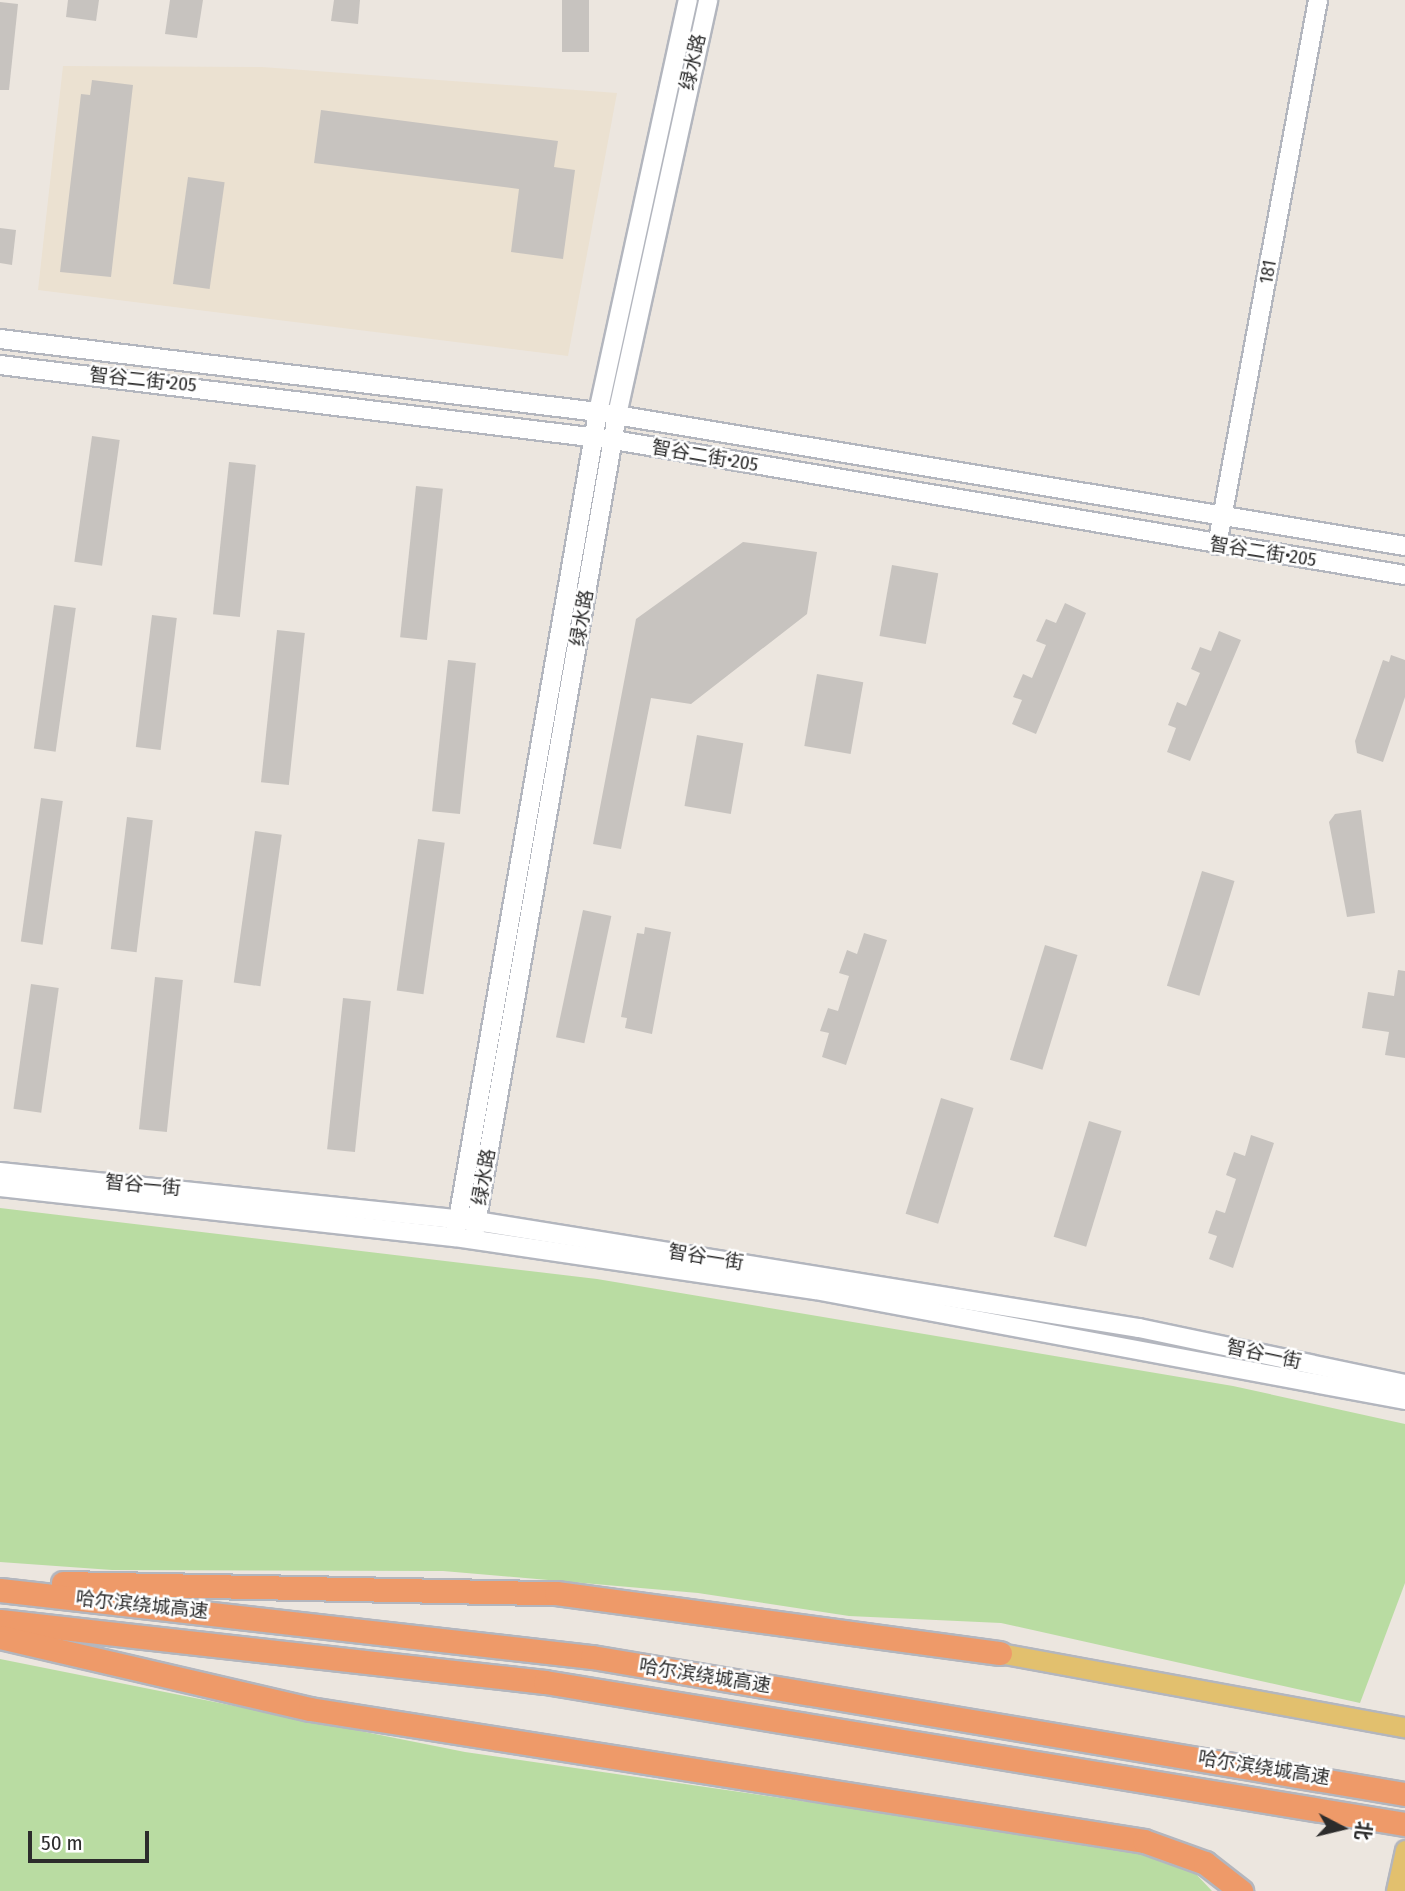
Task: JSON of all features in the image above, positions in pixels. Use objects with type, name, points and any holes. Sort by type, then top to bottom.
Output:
[{"type":"highway","points":[[0,1580],[556,1593],[1000,1653]]},
{"type":"highway","name":"哈尔滨绕城高速","points":[[0,1590],[592,1657],[1342,1781],[1405,1794]]},
{"type":"highway","name":"哈尔滨绕城高速","points":[[0,1621],[545,1682],[1336,1809],[1405,1824]]},
{"type":"highway","points":[[0,1637],[336,1714],[1144,1841],[1205,1863],[1241,1891]]},
{"type":"main road","name":"绿水路","points":[[466,1229],[593,438],[688,0]]},
{"type":"main road","name":"绿水路","points":[[466,1229],[617,415],[708,0]]},
{"type":"main road","name":"181","points":[[1217,545],[1318,0]]},
{"type":"main road","name":"智谷二街•205","points":[[0,339],[598,412],[1405,546]]},
{"type":"main road","name":"智谷二街•205","points":[[0,365],[614,440],[1405,575]]},
{"type":"main road","name":"智谷一街","points":[[0,1172],[466,1229],[1139,1328],[1405,1384]]},
{"type":"main road","name":"智谷一街","points":[[0,1188],[466,1229],[952,1312],[1405,1400]]},
{"type":"main road","points":[[1000,1653],[1405,1727]]},
{"type":"main road","points":[[1396,1891],[1405,1850]]},
{"type":"shaded area","points":[[63,66],[262,67],[617,93],[568,356],[38,290]]},
{"type":"green space","points":[[0,1208],[597,1279],[1233,1386],[1405,1424],[1405,1583],[1360,1703],[1001,1623],[849,1616],[698,1593],[443,1571],[112,1570],[0,1562]]},
{"type":"green space","points":[[0,1659],[465,1752],[1118,1847],[1194,1872],[1212,1891],[0,1891]]},
{"type":"building","points":[[68,0],[99,0],[96,21],[66,17]]},
{"type":"building","points":[[170,0],[203,0],[197,38],[165,34]]},
{"type":"building","points":[[334,0],[360,0],[358,24],[331,21]]},
{"type":"building","points":[[562,0],[589,0],[589,52],[562,52]]},
{"type":"building","points":[[0,2],[18,4],[9,90],[0,90]]},
{"type":"building","points":[[92,80],[133,85],[111,277],[60,272],[81,94],[90,95]]},
{"type":"building","points":[[321,110],[558,141],[554,167],[575,170],[563,259],[511,252],[519,189],[314,163]]},
{"type":"building","points":[[188,177],[225,182],[210,289],[173,284]]},
{"type":"building","points":[[0,228],[16,230],[12,265],[0,263]]},
{"type":"building","points":[[92,436],[120,440],[102,566],[74,562]]},
{"type":"building","points":[[229,462],[256,465],[240,617],[213,614]]},
{"type":"building","points":[[416,486],[443,489],[427,640],[400,637]]},
{"type":"building","points":[[743,542],[817,552],[807,614],[691,704],[651,698],[621,849],[593,844],[636,619]]},
{"type":"building","points":[[892,565],[938,573],[926,644],[879,636]]},
{"type":"building","points":[[1065,603],[1086,613],[1036,734],[1012,724],[1022,700],[1013,697],[1023,674],[1032,678],[1046,645],[1036,641],[1046,619],[1056,623]]},
{"type":"building","points":[[54,605],[76,608],[56,752],[34,749]]},
{"type":"building","points":[[152,615],[177,618],[161,750],[136,747]]},
{"type":"building","points":[[277,630],[305,633],[289,785],[261,782]]},
{"type":"building","points":[[1219,631],[1241,640],[1190,761],[1167,752],[1176,728],[1168,725],[1177,702],[1186,706],[1200,673],[1191,669],[1200,647],[1211,651]]},
{"type":"building","points":[[1391,655],[1405,660],[1405,697],[1383,762],[1357,753],[1355,741],[1383,660],[1389,662]]},
{"type":"building","points":[[448,660],[476,663],[460,814],[432,811]]},
{"type":"building","points":[[817,674],[863,682],[851,754],[804,746]]},
{"type":"building","points":[[697,735],[743,743],[731,814],[684,806]]},
{"type":"building","points":[[41,798],[63,801],[43,945],[21,942]]},
{"type":"building","points":[[1361,810],[1375,913],[1347,917],[1329,822],[1335,814]]},
{"type":"building","points":[[127,817],[153,820],[137,952],[111,949]]},
{"type":"building","points":[[255,831],[282,835],[260,986],[234,983]]},
{"type":"building","points":[[418,839],[445,843],[423,994],[397,991]]},
{"type":"building","points":[[1202,871],[1235,881],[1199,996],[1167,986]]},
{"type":"building","points":[[583,910],[611,916],[584,1043],[556,1037]]},
{"type":"building","points":[[645,927],[671,932],[652,1034],[625,1028],[627,1018],[621,1017],[637,933],[644,934]]},
{"type":"building","points":[[864,933],[887,940],[846,1065],[822,1057],[829,1033],[820,1031],[828,1008],[838,1011],[849,976],[839,973],[847,950],[857,954]]},
{"type":"building","points":[[1045,945],[1078,955],[1042,1070],[1010,1060]]},
{"type":"building","points":[[1398,970],[1405,971],[1405,1058],[1385,1055],[1389,1032],[1362,1028],[1368,992],[1394,996]]},
{"type":"building","points":[[155,977],[183,980],[167,1132],[139,1129]]},
{"type":"building","points":[[31,984],[59,988],[41,1113],[13,1109]]},
{"type":"building","points":[[343,998],[371,1001],[355,1152],[327,1149]]},
{"type":"building","points":[[941,1098],[974,1108],[938,1224],[906,1214]]},
{"type":"building","points":[[1089,1121],[1122,1131],[1086,1247],[1054,1237]]},
{"type":"building","points":[[1251,1135],[1274,1143],[1233,1268],[1209,1259],[1217,1236],[1208,1233],[1216,1210],[1225,1213],[1236,1179],[1226,1175],[1234,1152],[1245,1156]]}]
